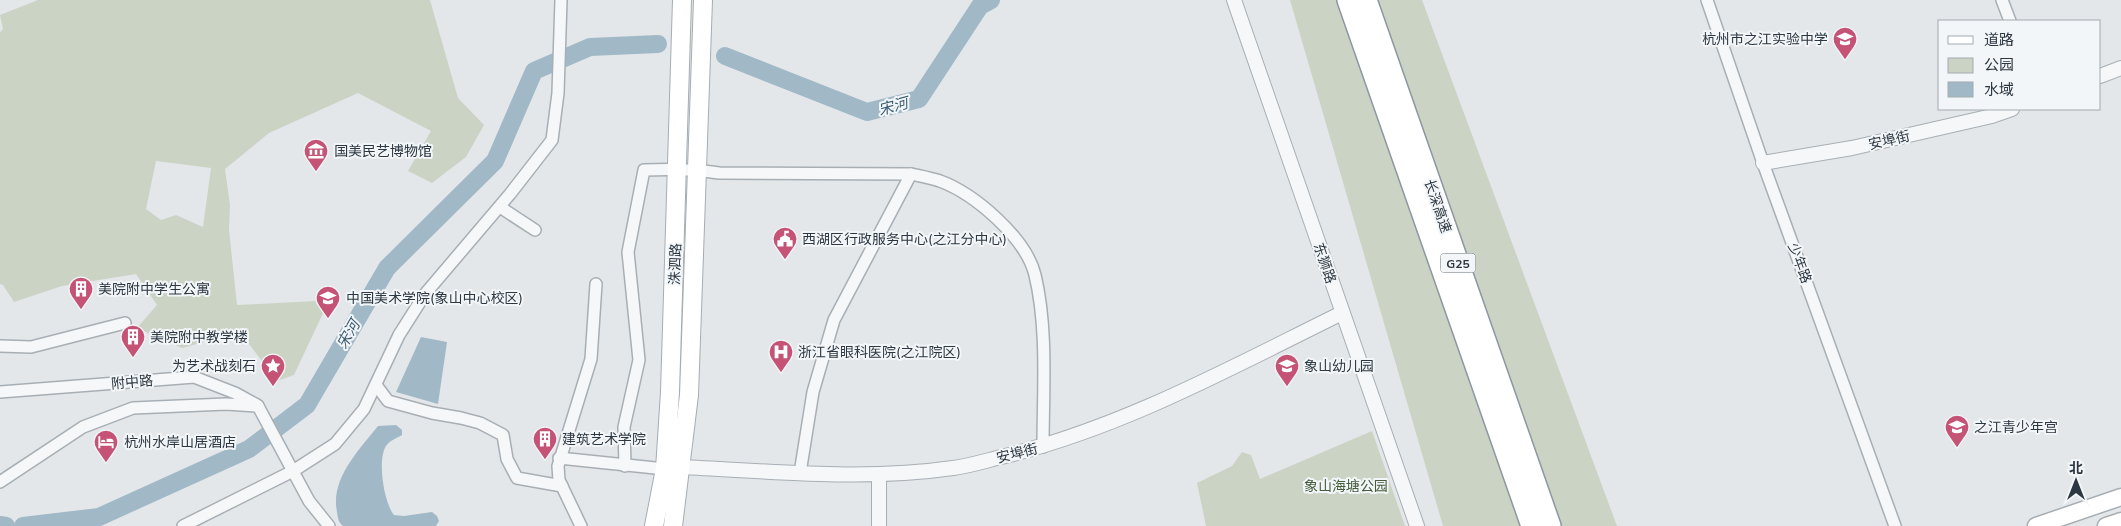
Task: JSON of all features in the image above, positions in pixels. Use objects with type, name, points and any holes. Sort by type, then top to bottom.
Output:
[{"type":"highway","name":"长深高速","points":[[1348,0],[1532,526]]},
{"type":"highway","name":"长深高速","points":[[1366,0],[1550,526]]},
{"type":"main road","name":"洙泗路","points":[[673,526],[670,392],[682,0]]},
{"type":"main road","name":"洙泗路","points":[[654,526],[673,468],[689,395],[703,0]]},
{"type":"main road","points":[[2036,526],[2121,497]]},
{"type":"main road","points":[[2106,526],[2121,521]]},
{"type":"street","points":[[183,526],[293,471],[335,444],[364,409],[399,335],[425,294],[500,207],[552,140],[558,93],[561,0]]},
{"type":"street","name":"东狮路","points":[[1234,0],[1417,526]]},
{"type":"street","name":"少年路","points":[[1707,0],[1763,163],[1895,526]]},
{"type":"street","points":[[2002,0],[2010,20]]},
{"type":"street","points":[[2101,76],[2121,68]]},
{"type":"street","name":"安埠街","points":[[1763,163],[1852,148],[1992,116],[2009,110]]},
{"type":"street","points":[[625,466],[624,427],[639,360],[628,252],[644,170],[697,169],[719,173],[910,174],[941,182],[972,198],[1000,222],[1025,251],[1035,274],[1042,319],[1043,447]]},
{"type":"street","points":[[800,473],[813,392],[834,320],[910,174]]},
{"type":"street","points":[[500,207],[535,230]]},
{"type":"street","points":[[581,526],[562,486],[558,473],[559,458],[591,359],[596,284]]},
{"type":"street","name":"安埠街","points":[[673,468],[879,474],[954,468],[1043,447],[1156,404],[1342,313]]},
{"type":"street","points":[[0,346],[31,348],[125,323]]},
{"type":"street","name":"附中路","points":[[0,392],[194,377],[235,393],[258,406]]},
{"type":"street","points":[[376,385],[388,401],[480,423],[503,435],[507,459],[517,478],[562,486]]},
{"type":"street","points":[[0,482],[83,427],[133,408],[226,404],[258,406],[309,501],[329,526]]},
{"type":"street","points":[[559,458],[625,466],[673,468]]},
{"type":"street","points":[[879,474],[879,526]]},
{"type":"green space","points":[[38,0],[430,0],[458,98],[484,125],[466,157],[432,183],[408,171],[431,131],[358,93],[269,133],[225,169],[230,205],[229,230],[237,305],[316,301],[324,311],[294,375],[277,381],[240,332],[182,348],[137,328],[157,305],[136,274],[62,286],[14,302],[3,285],[0,284],[0,32],[3,29],[0,15]],"holes":[[[156,161],[211,168],[203,227],[176,215],[161,220],[146,209]]]},
{"type":"green space","points":[[1290,0],[1422,0],[1617,526],[1443,526]]},
{"type":"green space","name":"象山海塘公园","points":[[1372,431],[1405,526],[1206,526],[1197,483],[1232,466],[1242,452],[1251,455],[1260,479]]},
{"type":"water","points":[[421,337],[447,342],[438,404],[396,392]]},
{"type":"water","points":[[396,425],[402,430],[402,435],[387,444],[383,452],[382,461],[383,481],[390,509],[394,515],[404,516],[432,512],[439,521],[436,526],[343,526],[338,518],[336,500],[342,477],[355,455],[378,426]]},
{"type":"waterway","name":"宋河","points":[[725,56],[867,112],[919,99],[980,6],[991,0]]},
{"type":"waterway","name":"宋河","points":[[23,526],[99,517],[249,449],[307,405],[387,268],[495,161],[534,71],[590,47],[658,44]]},
{"type":"waterway","name":"宋河","points":[[0,525],[6,526]]},
{"type":"place","name":"杭州市之江实验中学","points":[[1845,60]]},
{"type":"place","name":"国美民艺博物馆","points":[[316,172]]},
{"type":"place","name":"西湖区行政服务中心(之江分中心)","points":[[785,260]]},
{"type":"place","name":"美院附中学生公寓","points":[[81,310]]},
{"type":"place","name":"中国美术学院(象山中心校区)","points":[[328,319]]},
{"type":"place","name":"美院附中教学楼","points":[[133,358]]},
{"type":"place","name":"浙江省眼科医院(之江院区)","points":[[781,373]]},
{"type":"place","name":"为艺术战刻石","points":[[273,387]]},
{"type":"place","name":"象山幼儿园","points":[[1287,387]]},
{"type":"place","name":"之江青少年宫","points":[[1957,448]]},
{"type":"place","name":"建筑艺术学院","points":[[545,460]]},
{"type":"place","name":"杭州水岸山居酒店","points":[[106,463]]}]
